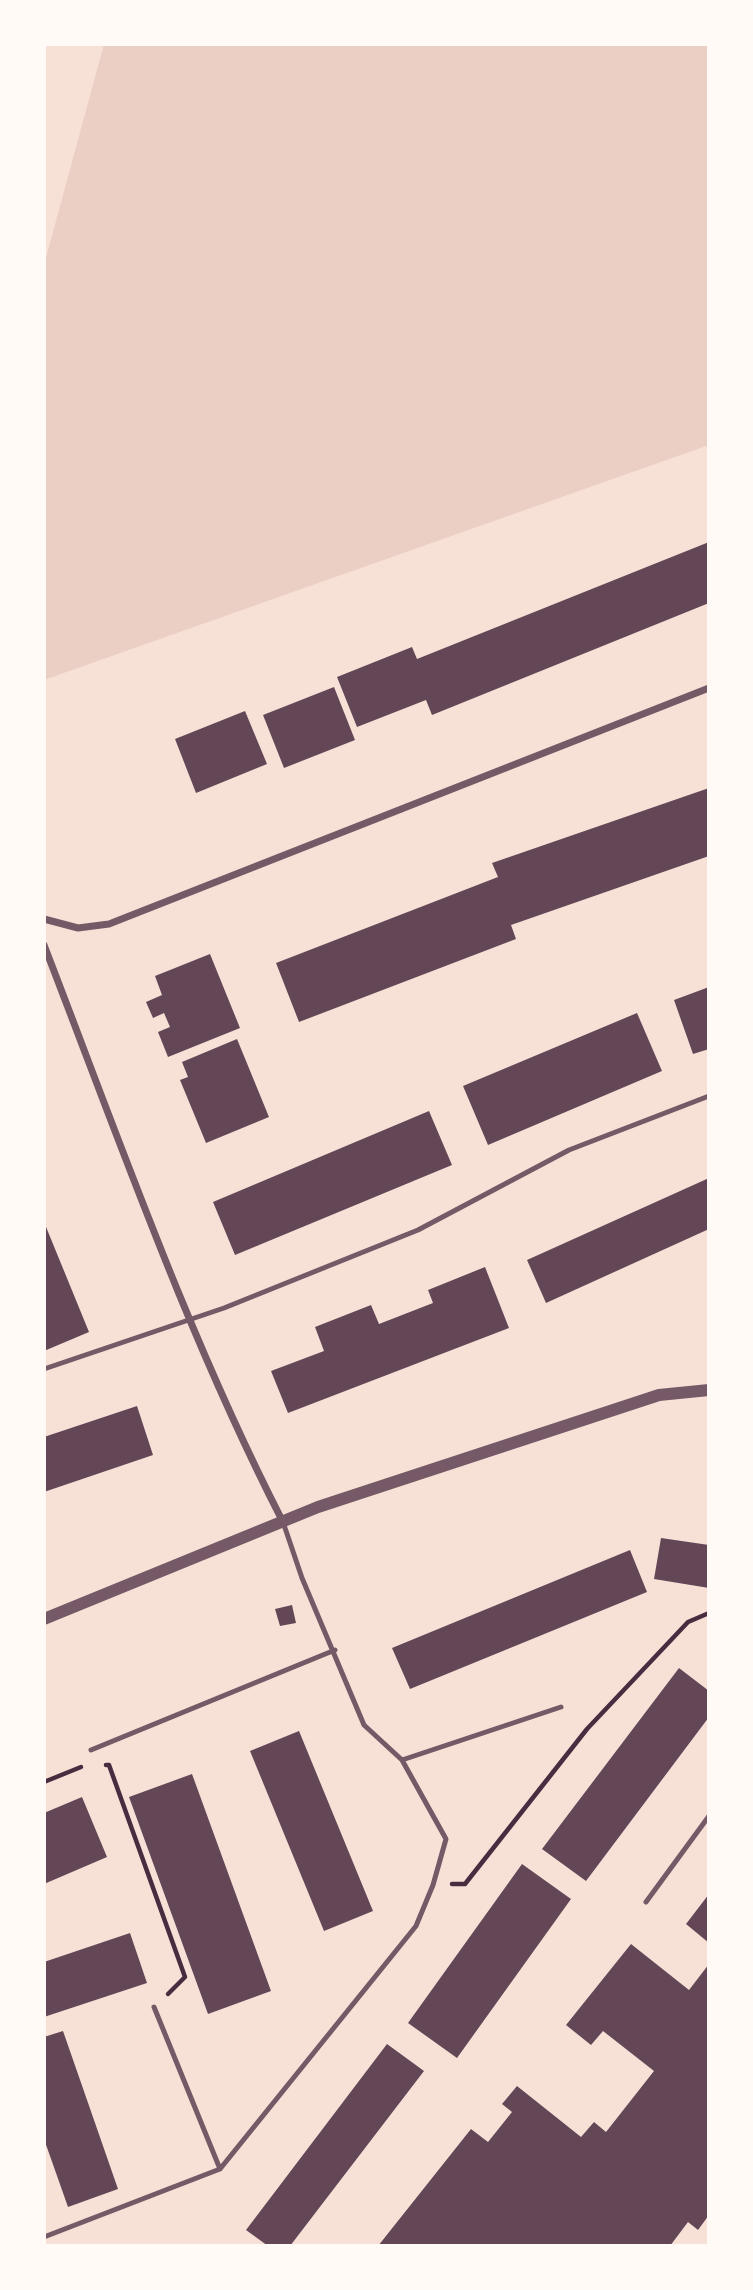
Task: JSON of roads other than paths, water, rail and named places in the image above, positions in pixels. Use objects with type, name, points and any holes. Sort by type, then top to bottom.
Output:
[{"type":"street","points":[[44,919],[78,928],[109,924],[709,688]]},
{"type":"street","points":[[44,945],[188,1319],[283,1522]]},
{"type":"street","points":[[44,1619],[318,1507],[659,1395],[709,1390]]},
{"type":"lane","points":[[44,1369],[224,1308],[418,1230],[569,1150],[709,1096]]},
{"type":"lane","points":[[44,2236],[220,2169],[416,1926],[433,1885],[446,1839],[402,1760],[364,1725],[335,1650],[302,1578],[283,1522]]},
{"type":"lane","points":[[91,1750],[335,1650]]},
{"type":"lane","points":[[402,1760],[561,1707]]},
{"type":"lane","points":[[646,1902],[709,1815]]},
{"type":"lane","points":[[154,2007],[220,2169]]}]
